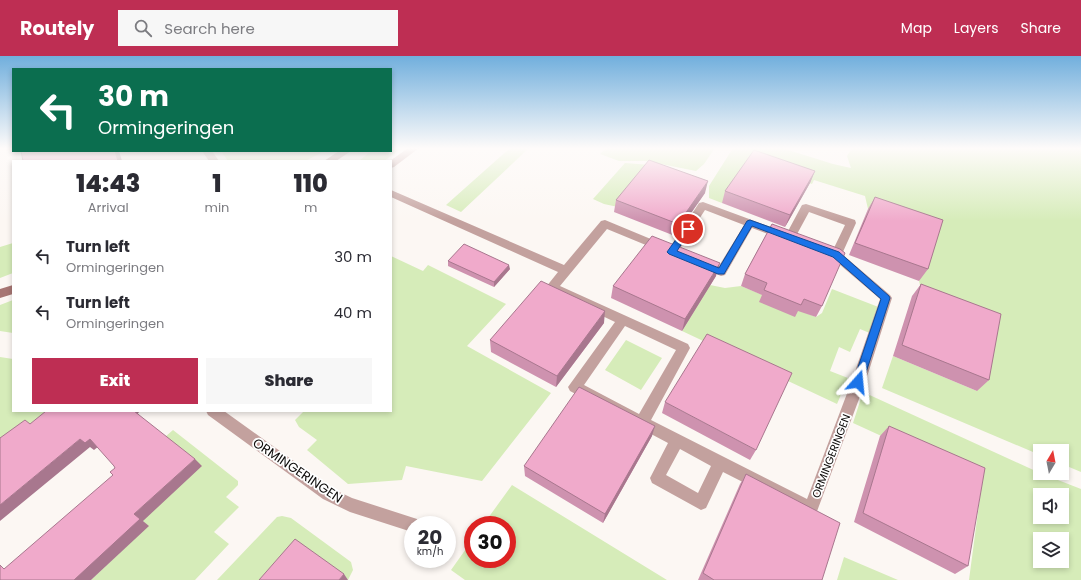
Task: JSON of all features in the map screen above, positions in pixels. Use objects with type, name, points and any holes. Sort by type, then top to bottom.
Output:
[{"type":"street","points":[[392,193],[566,271]]},
{"type":"street","name":"ORMINGERINGEN","points":[[623,320],[575,387],[811,509],[858,382],[886,298],[836,254],[703,205],[672,252]]},
{"type":"street","points":[[790,237],[806,207],[851,223],[836,254]]},
{"type":"street","points":[[642,422],[684,348],[552,287],[605,224],[721,272],[750,222]]},
{"type":"street","points":[[0,294],[12,289]]},
{"type":"street","name":"ORMINGERINGEN","points":[[214,412],[328,494],[350,505],[404,522]]},
{"type":"street","points":[[677,440],[657,478],[701,503],[720,463]]},
{"type":"green space","points":[[483,172],[503,172],[461,212],[446,205]]},
{"type":"green space","points":[[617,172],[645,172],[618,207],[604,204],[593,199]]},
{"type":"green space","points":[[718,172],[743,172],[722,203],[709,198],[709,186]]},
{"type":"green space","points":[[779,172],[1081,172],[1081,472],[1069,467],[1069,444],[1033,444],[1033,452],[882,388],[893,356],[977,391],[924,301],[919,281],[935,232],[868,209],[865,196],[814,180],[812,184]]},
{"type":"green space","points":[[12,243],[12,273],[0,278],[0,247]]},
{"type":"green space","points":[[392,256],[423,271],[428,265],[506,304],[467,346],[551,393],[482,481],[406,466],[402,480],[348,484],[307,450],[317,440],[299,427],[295,420],[303,412],[392,412]]},
{"type":"green space","points":[[710,285],[725,288],[741,286],[816,317],[822,313],[832,289],[881,308],[872,334],[860,329],[850,352],[839,347],[830,371],[848,378],[837,404],[682,331]]},
{"type":"green space","points":[[12,300],[12,333],[0,331],[0,305]]},
{"type":"green space","points":[[626,340],[662,358],[641,390],[605,370]]},
{"type":"green space","points":[[0,357],[12,359],[12,412],[63,412],[0,454]]},
{"type":"green space","points":[[863,392],[1033,470],[1033,480],[1058,480],[1081,489],[1081,580],[969,580],[982,482],[853,423]]},
{"type":"green space","points":[[173,430],[238,481],[238,485],[226,497],[239,507],[214,532],[229,544],[195,580],[91,580],[148,526],[137,515],[165,437]]},
{"type":"green space","points":[[512,485],[667,580],[465,580],[451,570],[452,568],[456,568],[456,563],[464,552],[464,568],[516,568],[516,516],[490,516]]},
{"type":"green space","points":[[282,516],[291,518],[351,562],[353,570],[348,580],[301,545],[276,580],[217,580],[277,517]]},
{"type":"green space","points":[[844,557],[898,580],[837,580]]},
{"type":"building","points":[[639,172],[684,172],[708,181],[678,224],[616,200]]},
{"type":"building","points":[[738,172],[814,172],[790,215],[725,191]]},
{"type":"building","points":[[875,197],[943,220],[928,269],[855,243]]},
{"type":"building","points":[[772,224],[840,249],[845,253],[822,306],[804,299],[801,305],[764,290],[767,283],[745,274]]},
{"type":"building","points":[[652,236],[720,263],[685,319],[613,286]]},
{"type":"building","points":[[464,244],[509,265],[494,282],[448,261]]},
{"type":"building","points":[[541,281],[605,311],[557,376],[490,340]]},
{"type":"building","points":[[921,284],[1001,314],[989,380],[902,345]]},
{"type":"building","points":[[707,334],[792,373],[756,450],[665,402]]},
{"type":"building","points":[[579,387],[655,426],[605,514],[524,466]]},
{"type":"building","points":[[45,412],[135,412],[195,459],[134,514],[140,519],[74,580],[0,580],[0,565],[4,569],[113,475],[110,472],[115,468],[90,439],[85,443],[80,439],[0,505],[0,438],[25,420],[30,424]]},
{"type":"building","points":[[889,426],[985,468],[968,566],[863,513]]},
{"type":"building","points":[[746,474],[840,523],[822,580],[714,580],[703,573]]},
{"type":"building","points":[[295,539],[344,574],[339,580],[259,580]]},
{"type":"route","points":[[688,229],[672,252],[721,272],[750,222],[836,254],[886,298],[858,382]]}]
